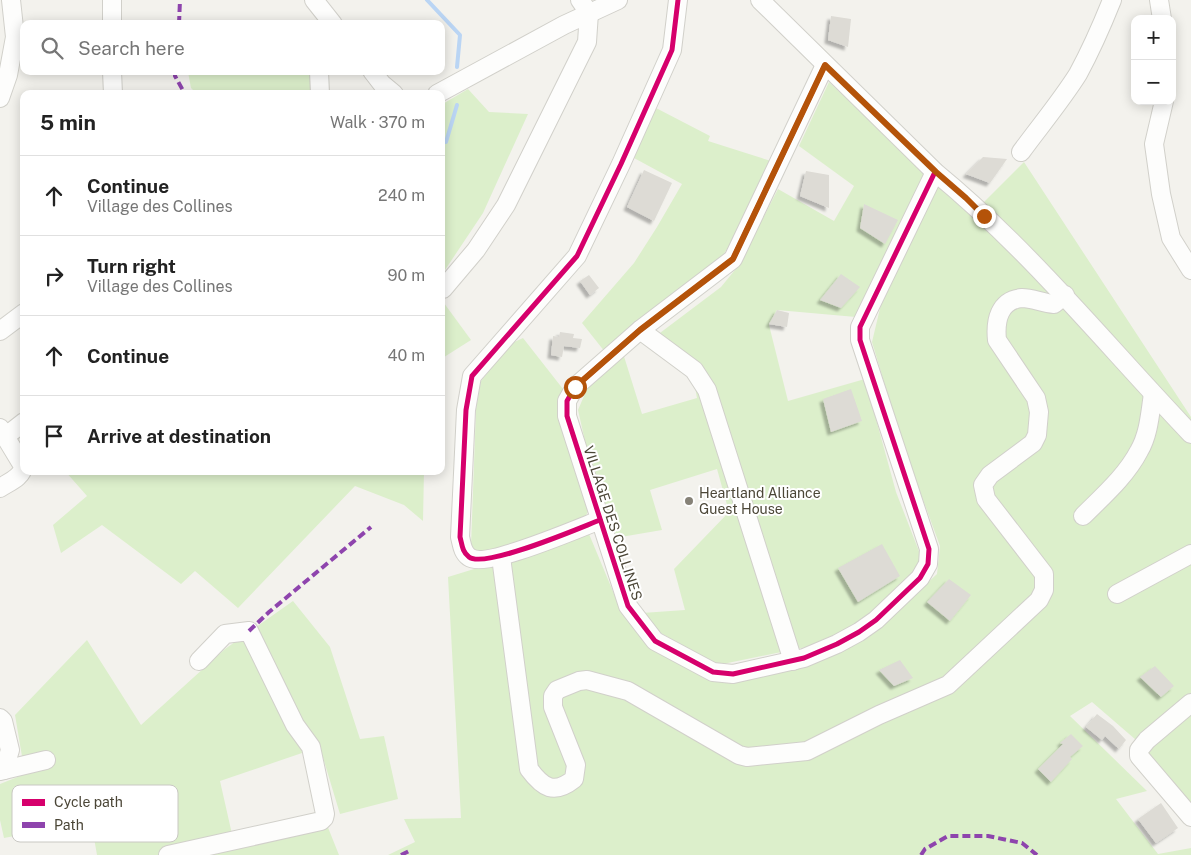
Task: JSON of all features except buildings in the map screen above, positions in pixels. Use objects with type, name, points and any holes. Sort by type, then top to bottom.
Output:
[{"type":"street","points":[[0,98],[8,74],[15,37],[11,0]]},
{"type":"street","points":[[112,0],[112,20]]},
{"type":"street","points":[[444,90],[564,24],[584,7],[618,0]]},
{"type":"street","points":[[600,520],[501,557],[480,560],[470,558],[463,550],[460,537],[466,410],[472,376],[577,256],[672,50],[678,0]]},
{"type":"street","points":[[760,0],[825,65],[936,172],[966,198],[1065,295],[1191,434]]},
{"type":"street","points":[[1020,152],[1078,74],[1096,39],[1112,0]]},
{"type":"street","points":[[1159,0],[1162,15]]},
{"type":"street","points":[[445,287],[476,250],[506,205],[587,42],[584,7]]},
{"type":"street","points":[[318,10],[329,20]]},
{"type":"street","name":"VILLAGE DES COLLINES","points":[[825,65],[733,259],[640,330],[575,387],[567,401],[566,416],[628,606],[655,641],[713,672],[733,674],[792,661],[837,644],[876,620],[920,578],[928,564],[929,548],[860,340],[860,327],[936,172]]},
{"type":"street","points":[[112,75],[114,90]]},
{"type":"street","points":[[320,75],[320,90]]},
{"type":"street","points":[[375,75],[389,90]]},
{"type":"street","points":[[1163,105],[1154,144],[1160,194],[1171,238],[1191,270]]},
{"type":"street","points":[[501,557],[529,769],[538,781],[550,788],[563,788],[574,779],[576,765],[553,707],[553,696],[557,690],[579,680],[586,680],[628,691],[747,757],[807,751],[879,715],[948,685],[1039,600],[1044,590],[1044,574],[986,499],[983,484],[990,474],[1033,443],[1037,435],[1039,412],[1036,398],[997,340],[996,328],[999,313],[1009,302],[1023,298],[1054,304],[1065,295]]},
{"type":"street","points":[[0,331],[20,315]]},
{"type":"street","points":[[640,330],[694,370],[707,390],[792,661]]},
{"type":"street","points":[[1083,516],[1128,468],[1140,450],[1147,430],[1153,394]]},
{"type":"street","points":[[20,424],[3,432],[20,461]]},
{"type":"street","points":[[0,488],[20,475]]},
{"type":"street","points":[[1117,594],[1191,554]]},
{"type":"street","points":[[168,855],[321,821],[325,814],[311,747],[294,725],[249,631],[225,634],[199,660]]},
{"type":"street","points":[[1191,703],[1147,740],[1139,750],[1139,756],[1191,817]]},
{"type":"street","points":[[0,718],[3,721],[10,750],[2,771]]},
{"type":"street","points":[[2,771],[46,760]]},
{"type":"green space","points":[[189,75],[310,75],[311,90],[193,90]]},
{"type":"green space","points":[[829,82],[926,174],[856,317],[777,310],[769,325],[788,401],[865,379],[896,492],[922,559],[918,572],[857,625],[806,647],[718,665],[661,633],[642,613],[685,610],[674,569],[729,512],[717,469],[650,490],[662,530],[615,538],[590,463],[578,410],[590,382],[622,350],[642,414],[697,398],[695,387],[679,368],[665,356],[644,345],[721,287],[739,265],[778,189],[834,221],[854,186],[799,146]]},
{"type":"green space","points":[[468,89],[489,112],[528,114],[483,213],[445,270],[445,103]]},
{"type":"green space","points":[[656,108],[710,136],[708,141],[771,161],[745,220],[722,257],[605,352],[582,323],[634,263],[682,184],[634,158]]},
{"type":"green space","points":[[1024,162],[1191,417],[1191,809],[1143,746],[1092,702],[1070,716],[1147,791],[1116,799],[1158,854],[1191,848],[1191,855],[388,855],[415,842],[404,819],[461,818],[448,577],[589,534],[622,613],[652,648],[704,675],[802,666],[869,637],[937,574],[940,546],[903,445],[872,342],[882,300],[939,184],[944,168],[983,203]]},
{"type":"green space","points":[[445,304],[471,340],[445,356]]},
{"type":"green space","points":[[523,338],[563,389],[560,403],[560,419],[588,511],[585,518],[490,554],[478,553],[471,546],[476,409],[481,381],[510,344]]},
{"type":"green space","points":[[69,475],[424,475],[423,521],[404,505],[355,486],[238,608],[195,571],[181,584],[102,525],[61,553],[53,525],[87,496]]},
{"type":"green space","points":[[293,601],[330,647],[360,739],[384,736],[398,799],[340,814],[321,751],[302,753],[220,781],[234,843],[175,855],[97,855],[95,842],[178,842],[178,785],[12,785],[12,836],[4,838],[0,820],[0,784],[25,774],[15,715],[87,640],[141,725],[225,649]]},
{"type":"green space","points":[[327,825],[339,855],[199,855]]},
{"type":"waterway","points":[[427,0],[460,35],[457,67]]},
{"type":"waterway","points":[[446,142],[457,105]]},
{"type":"marked path","points":[[179,20],[180,0]]},
{"type":"marked path","points":[[175,75],[183,90]]},
{"type":"marked path","points":[[249,631],[371,527]]},
{"type":"marked path","points":[[921,855],[925,849],[948,836],[988,836],[1022,843],[1037,855]]},
{"type":"marked path","points":[[401,855],[411,850]]},
{"type":"cycle path","points":[[600,520],[512,553],[478,559],[469,557],[464,550],[460,537],[466,410],[472,376],[577,256],[672,50],[678,0]]},
{"type":"cycle path","points":[[825,65],[733,259],[640,330],[575,387],[567,401],[567,416],[628,606],[655,641],[713,672],[733,674],[804,658],[837,644],[876,620],[920,578],[928,564],[929,549],[860,340],[860,327],[935,172]]},
{"type":"place","name":"Heartland Alliance Guest House","points":[[689,501]]},
{"type":"route","points":[[575,387],[640,330],[733,259],[825,65],[984,216]]}]
